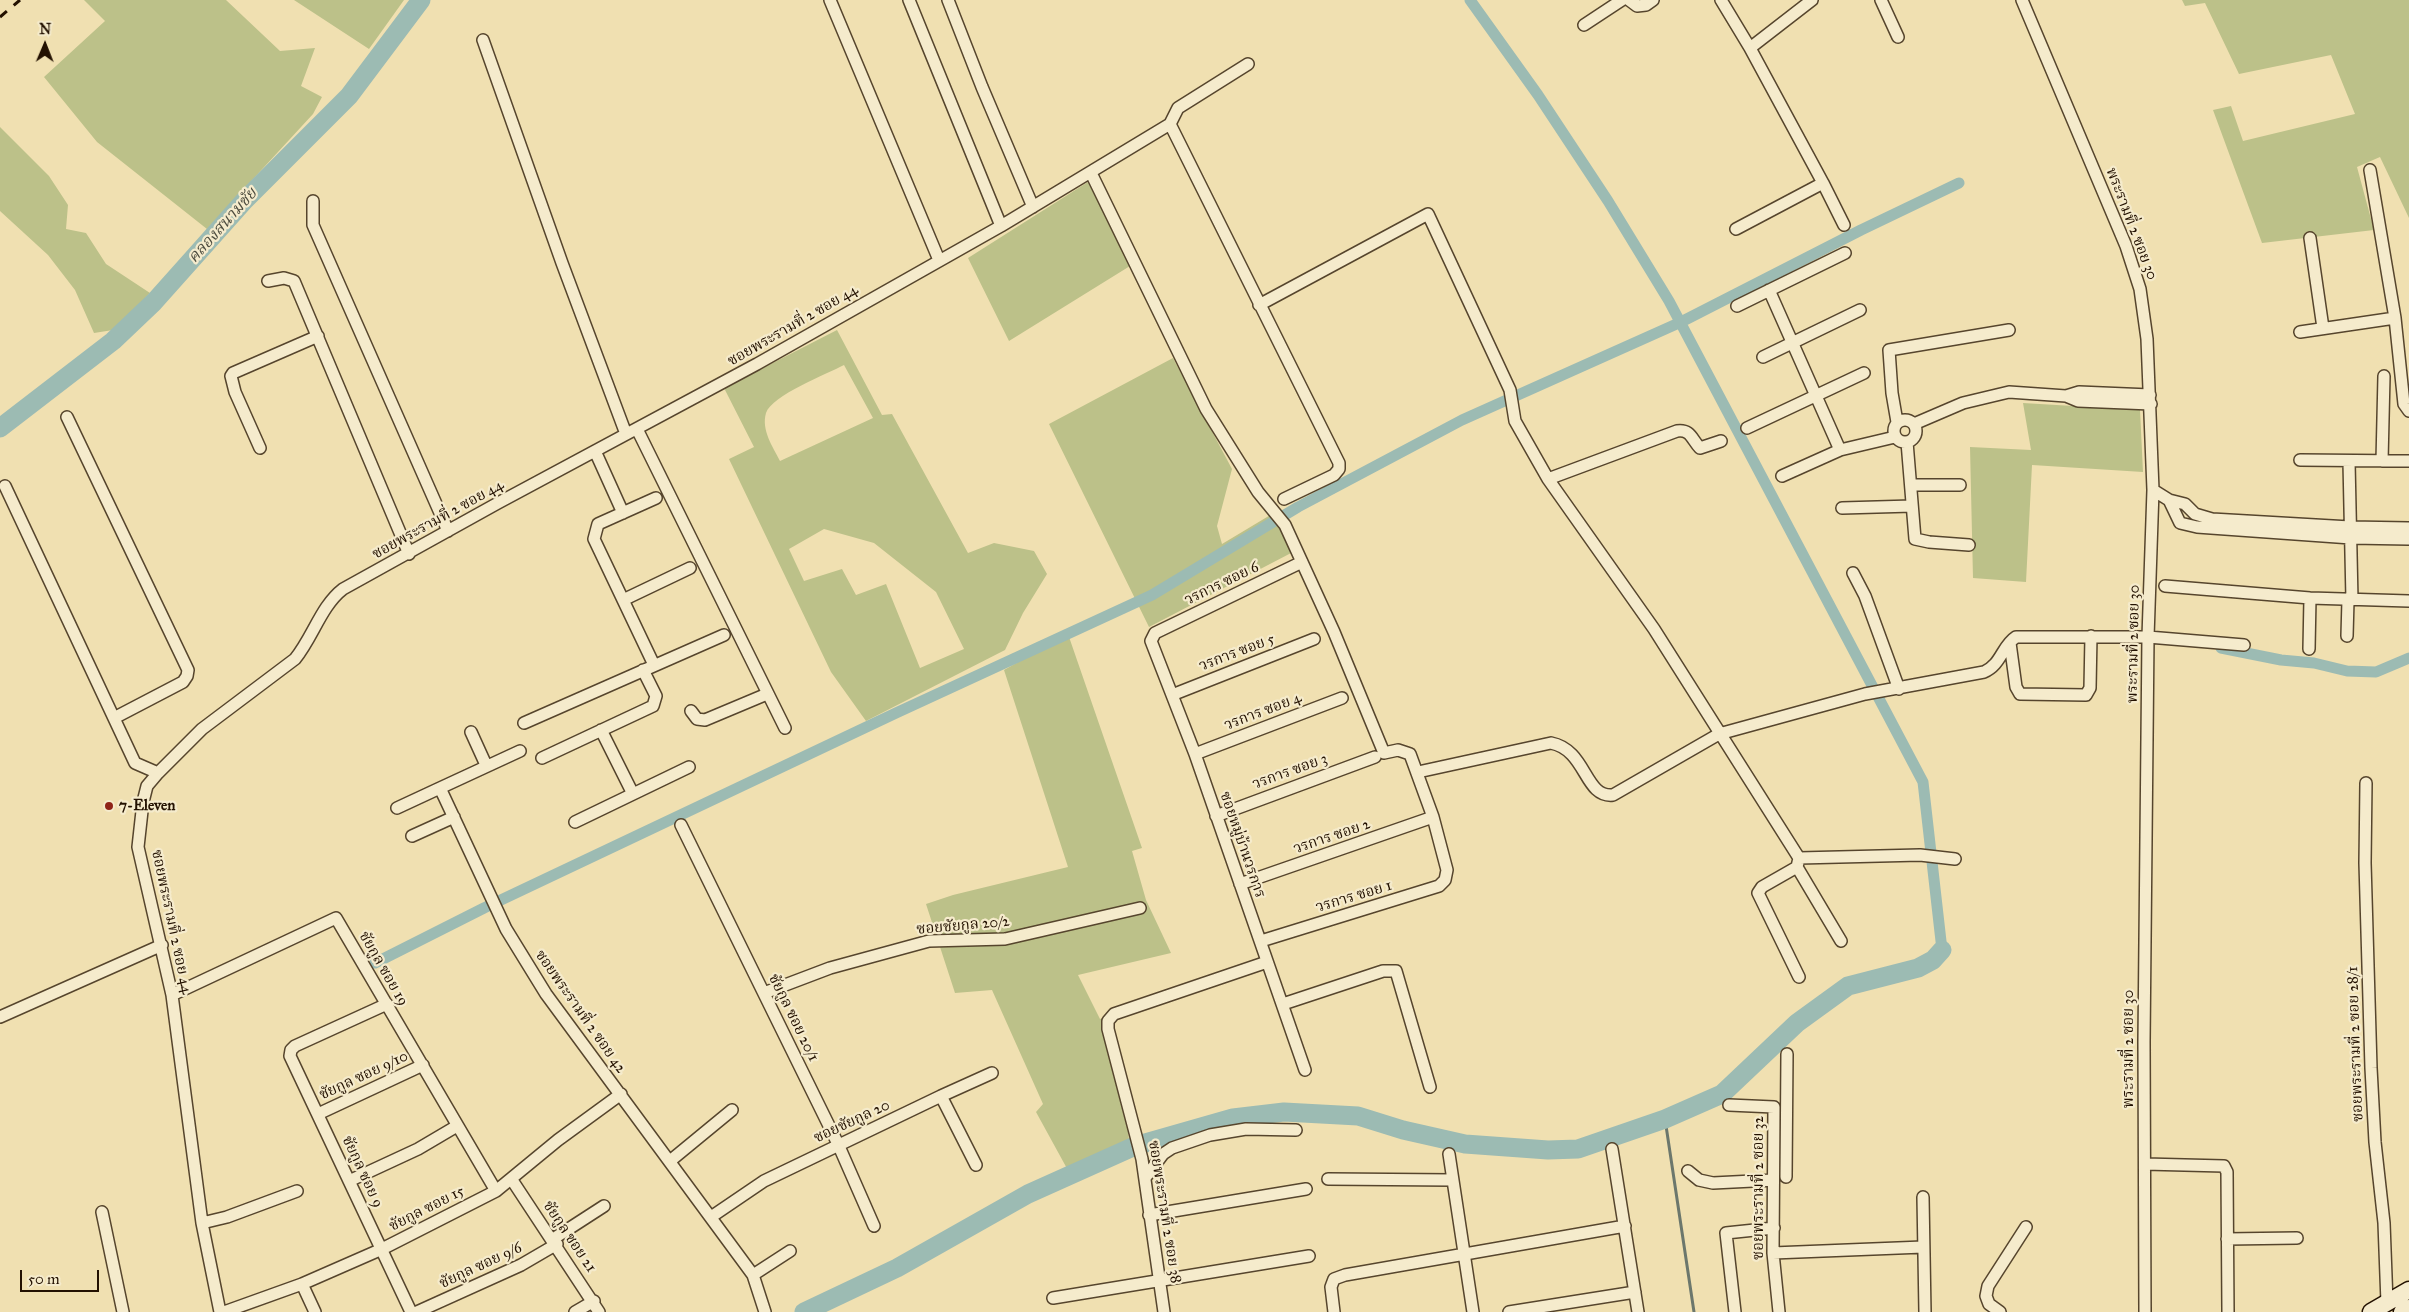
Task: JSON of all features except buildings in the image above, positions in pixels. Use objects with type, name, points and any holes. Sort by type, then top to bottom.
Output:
[{"type":"main road","points":[[2371,1312],[2409,1290]]},
{"type":"main road","points":[[2402,1312],[2409,1308]]},
{"type":"street","points":[[830,0],[939,260]]},
{"type":"street","points":[[909,0],[1001,226]]},
{"type":"street","points":[[948,0],[982,87],[1033,207]]},
{"type":"street","points":[[1584,25],[1622,0]]},
{"type":"street","points":[[1629,0],[1638,6],[1646,5],[1654,0]]},
{"type":"street","points":[[1721,0],[1750,48],[1844,225]]},
{"type":"street","points":[[1750,48],[1812,0]]},
{"type":"street","points":[[1881,0],[1898,37]]},
{"type":"street","name":"พระรามที่ 2 ซอย 30","points":[[2022,0],[2133,266],[2140,289],[2147,339],[2153,490],[2148,637],[2145,1312]]},
{"type":"street","points":[[483,40],[562,262],[632,431],[785,728]]},
{"type":"street","name":"ซอยพระรามที่ 2 ซอย 44","points":[[220,1312],[202,1223],[172,995],[138,846],[142,802],[147,786],[202,729],[295,659],[307,644],[334,596],[353,583],[757,364],[1001,226],[1170,124],[1178,108],[1248,64]]},
{"type":"street","points":[[1170,124],[1339,463],[1339,469],[1334,475],[1284,499]]},
{"type":"street","points":[[2370,170],[2395,318],[2404,404],[2409,411]]},
{"type":"street","points":[[1091,173],[1206,409],[1253,484],[1285,525],[1302,562],[1379,755]]},
{"type":"street","points":[[1736,229],[1823,183]]},
{"type":"street","points":[[312,201],[313,225],[448,531]]},
{"type":"street","points":[[1259,305],[1428,214],[1510,390],[1515,421],[1548,480],[1637,602],[1798,863],[1841,942]]},
{"type":"street","points":[[2310,238],[2323,328]]},
{"type":"street","points":[[1737,306],[1845,253]]},
{"type":"street","points":[[268,281],[284,278],[294,281],[409,554]]},
{"type":"street","points":[[1769,290],[1840,450]]},
{"type":"street","points":[[1763,357],[1792,341],[1860,310]]},
{"type":"street","points":[[2300,332],[2395,318]]},
{"type":"street","points":[[1914,424],[1916,435],[1907,442],[1902,442],[1895,437],[1893,429],[1897,422],[1892,393],[1889,350],[2009,330]]},
{"type":"street","points":[[260,448],[235,392],[231,376],[233,373],[318,336]]},
{"type":"street","points":[[1747,428],[1864,374]]},
{"type":"street","points":[[2382,461],[2384,376]]},
{"type":"street","points":[[1914,424],[1963,403],[2009,392],[2066,396],[2078,401],[2150,400]]},
{"type":"street","points":[[67,416],[188,670],[183,682],[114,718]]},
{"type":"street","points":[[1897,422],[1905,419],[1914,424]]},
{"type":"street","points":[[1548,480],[1677,431],[1684,430],[1689,433],[1700,448],[1721,441]]},
{"type":"street","points":[[1782,476],[1840,450],[1895,437]]},
{"type":"street","points":[[1907,442],[1915,538],[1929,542],[1969,545]]},
{"type":"street","points":[[595,451],[623,513]]},
{"type":"street","points":[[2300,460],[2349,462],[2409,461]]},
{"type":"street","points":[[2346,636],[2350,600],[2349,462]]},
{"type":"street","points":[[1911,485],[1960,486]]},
{"type":"street","points":[[5,486],[135,763],[158,773]]},
{"type":"street","points":[[2153,490],[2169,500],[2185,504],[2196,514],[2212,519],[2409,539]]},
{"type":"street","points":[[654,665],[594,539],[598,524],[656,498]]},
{"type":"street","points":[[2169,500],[2176,519],[2189,525],[2351,533],[2409,528]]},
{"type":"street","points":[[1842,508],[1912,506]]},
{"type":"street","points":[[2189,525],[2196,514]]},
{"type":"street","name":"วรการ ซอย 6","points":[[1155,633],[1302,562]]},
{"type":"street","points":[[623,600],[690,568]]},
{"type":"street","points":[[1853,573],[1865,596],[1899,688]]},
{"type":"street","points":[[2165,586],[2310,598],[2409,601]]},
{"type":"street","points":[[2309,650],[2310,598]]},
{"type":"street","name":"ซอยหมู่บ้านวรการ","points":[[1155,633],[1151,641],[1153,650],[1195,754],[1305,1070]]},
{"type":"street","points":[[524,723],[724,635]]},
{"type":"street","points":[[2010,642],[2016,687],[2020,694],[2086,695],[2090,688],[2091,636]]},
{"type":"street","points":[[1433,817],[1418,772],[1551,743],[1562,745],[1578,759],[1598,793],[1605,796],[1613,795],[1719,734],[1865,694],[1884,692],[1992,669],[2010,642],[2016,637],[2148,637],[2244,644]]},
{"type":"street","name":"วรการ ซอย 5","points":[[1172,695],[1314,639]]},
{"type":"street","points":[[542,758],[653,706],[656,696],[643,670]]},
{"type":"street","points":[[691,711],[697,719],[705,720],[767,694]]},
{"type":"street","name":"วรการ ซอย 4","points":[[1195,754],[1342,698]]},
{"type":"street","points":[[601,730],[633,794]]},
{"type":"street","points":[[472,732],[486,765]]},
{"type":"street","name":"วรการ ซอย 3","points":[[1216,816],[1379,755],[1398,750],[1410,754],[1418,772]]},
{"type":"street","points":[[397,808],[486,765],[520,751]]},
{"type":"street","points":[[575,822],[689,768]]},
{"type":"street","name":"ซอยพระรามที่ 2 ซอย 28/1","points":[[2366,783],[2365,863],[2370,1068],[2375,1142],[2384,1223],[2387,1302]]},
{"type":"street","name":"ซอยพระรามที่ 2 ซอย 42","points":[[440,788],[512,941],[546,994],[754,1274],[765,1312]]},
{"type":"street","points":[[412,836],[454,817]]},
{"type":"street","name":"วรการ ซอย 1","points":[[1260,941],[1438,886],[1445,880],[1447,870],[1433,817]]},
{"type":"street","name":"วรการ ซอย 2","points":[[1240,884],[1433,817]]},
{"type":"street","name":"ชัยกูล ซอย 20/1","points":[[680,825],[838,1144],[874,1226]]},
{"type":"street","points":[[1799,977],[1758,893],[1762,887],[1798,863],[1920,855],[1955,859]]},
{"type":"street","name":"ซอยชัยกูล 20/2","points":[[764,993],[830,968],[929,940],[1005,938],[1140,908]]},
{"type":"street","name":"ชัยกูล ซอย 19","points":[[172,995],[336,918],[496,1191]]},
{"type":"street","points":[[0,1017],[162,945]]},
{"type":"street","name":"ซอยพระรามที่ 2 ซอย 38","points":[[1164,1312],[1138,1138],[1117,1070],[1108,1021],[1114,1014],[1268,962]]},
{"type":"street","points":[[1283,1004],[1383,971],[1396,971],[1430,1087]]},
{"type":"street","name":"ชัยกูล ซอย 9","points":[[387,1004],[295,1046],[291,1050],[290,1056],[411,1312]]},
{"type":"street","points":[[1786,1177],[1787,1054]]},
{"type":"street","name":"ชัยกูล ซอย 9/10","points":[[318,1114],[422,1065]]},
{"type":"street","name":"ซอยชัยกูล 20","points":[[711,1217],[764,1181],[838,1144],[992,1073]]},
{"type":"street","name":"ชัยกูล ซอย 15","points":[[224,1312],[302,1284],[382,1249],[496,1191],[512,1180],[573,1128],[621,1094]]},
{"type":"street","points":[[941,1096],[976,1166]]},
{"type":"street","name":"ซอยพระรามที่ 2 ซอย 32","points":[[1729,1105],[1774,1107],[1773,1253],[1779,1312]]},
{"type":"street","points":[[670,1161],[732,1110]]},
{"type":"street","points":[[1773,1123],[1786,1124]]},
{"type":"street","points":[[349,1181],[418,1149],[457,1126]]},
{"type":"street","points":[[1145,1178],[1163,1154],[1172,1148],[1210,1135],[1246,1129],[1296,1130]]},
{"type":"street","points":[[1612,1149],[1638,1312]]},
{"type":"street","points":[[1448,1154],[1473,1312]]},
{"type":"street","points":[[2145,1164],[2224,1166],[2227,1172],[2228,1312]]},
{"type":"street","points":[[1688,1171],[1699,1180],[1712,1183],[1773,1180]]},
{"type":"street","points":[[1328,1179],[1452,1180]]},
{"type":"street","name":"ชัยกูล ซอย 21","points":[[512,1180],[600,1312]]},
{"type":"street","points":[[1149,1215],[1306,1189]]},
{"type":"street","points":[[202,1223],[227,1218],[297,1192]]},
{"type":"street","points":[[1923,1197],[1925,1312]]},
{"type":"street","name":"ชัยกูล ซอย 9/6","points":[[417,1312],[521,1265],[604,1206]]},
{"type":"street","points":[[102,1212],[123,1312]]},
{"type":"street","points":[[1334,1312],[1331,1287],[1334,1279],[1345,1275],[1624,1226]]},
{"type":"street","points":[[2000,1312],[1989,1304],[1986,1296],[1988,1286],[2026,1227]]},
{"type":"street","points":[[1735,1312],[1726,1233],[1774,1228]]},
{"type":"street","points":[[2227,1239],[2297,1238]]},
{"type":"street","points":[[1773,1253],[1923,1246]]},
{"type":"street","points":[[754,1274],[790,1251]]},
{"type":"street","points":[[1053,1298],[1308,1256]]},
{"type":"street","points":[[302,1284],[315,1312]]},
{"type":"street","points":[[1509,1312],[1635,1292]]},
{"type":"street","points":[[575,1312],[594,1301]]},
{"type":"green space","points":[[84,0],[226,0],[280,51],[315,48],[301,86],[322,97],[313,114],[207,229],[97,142],[44,77],[105,21]]},
{"type":"green space","points":[[294,0],[404,0],[369,49]]},
{"type":"green space","points":[[2182,0],[2409,0],[2409,218],[2380,157],[2357,167],[2374,230],[2262,243],[2213,110],[2231,106],[2243,141],[2355,114],[2331,55],[2239,74],[2205,3],[2185,6]]},
{"type":"green space","points":[[0,127],[49,176],[68,205],[66,229],[86,233],[106,264],[150,293],[113,330],[94,333],[75,290],[48,255],[0,211]]},
{"type":"green space","points":[[1088,182],[1130,266],[1009,341],[968,258]]},
{"type":"green space","points":[[837,330],[882,415],[892,414],[968,553],[994,543],[1034,551],[1047,574],[1023,613],[1005,650],[866,721],[831,672],[729,459],[754,447],[724,388]],"holes":[[[844,365],[873,418],[780,461],[766,432],[765,419],[770,406],[789,392]],[[824,529],[874,543],[936,592],[964,649],[920,668],[886,584],[856,595],[842,569],[804,581],[789,549]]]},
{"type":"green space","points":[[1173,358],[1232,469],[1217,526],[1222,544],[1272,514],[1293,552],[1149,627],[1049,424]]},
{"type":"green space","points":[[2023,403],[2140,410],[2143,472],[2032,465],[2026,582],[1973,578],[1970,447],[2031,450]]},
{"type":"green space","points":[[1068,634],[1142,848],[1132,851],[1146,900],[1171,953],[1078,975],[1100,1019],[1108,1017],[1106,1047],[1129,1140],[1070,1174],[1036,1112],[1043,1104],[992,990],[955,993],[926,904],[953,895],[1068,867],[1004,670]]},
{"type":"waterway","name":"คลองสนามชัย","points":[[0,428],[113,341],[154,302],[245,200],[349,96],[421,0]]},
{"type":"waterway","points":[[1470,0],[1538,95],[1608,201],[1669,301],[1923,782],[1942,950]]},
{"type":"waterway","points":[[375,963],[484,908],[896,713],[1152,595],[1298,507],[1462,420],[1681,322],[1861,230],[1959,183]]},
{"type":"waterway","points":[[2221,648],[2281,660],[2314,663],[2347,671],[2376,672],[2409,658]]},
{"type":"waterway","points":[[804,1312],[897,1268],[1028,1194],[1135,1146],[1233,1118],[1284,1112],[1358,1116],[1403,1130],[1465,1144],[1548,1150],[1578,1149],[1665,1119],[1722,1094],[1797,1023],[1848,986],[1918,968],[1933,960],[1942,950]]},
{"type":"waterway","points":[[1665,1119],[1694,1312]]},
{"type":"railway","points":[[0,17],[20,0]]},
{"type":"place","name":"7-Eleven","points":[[109,806]]}]
